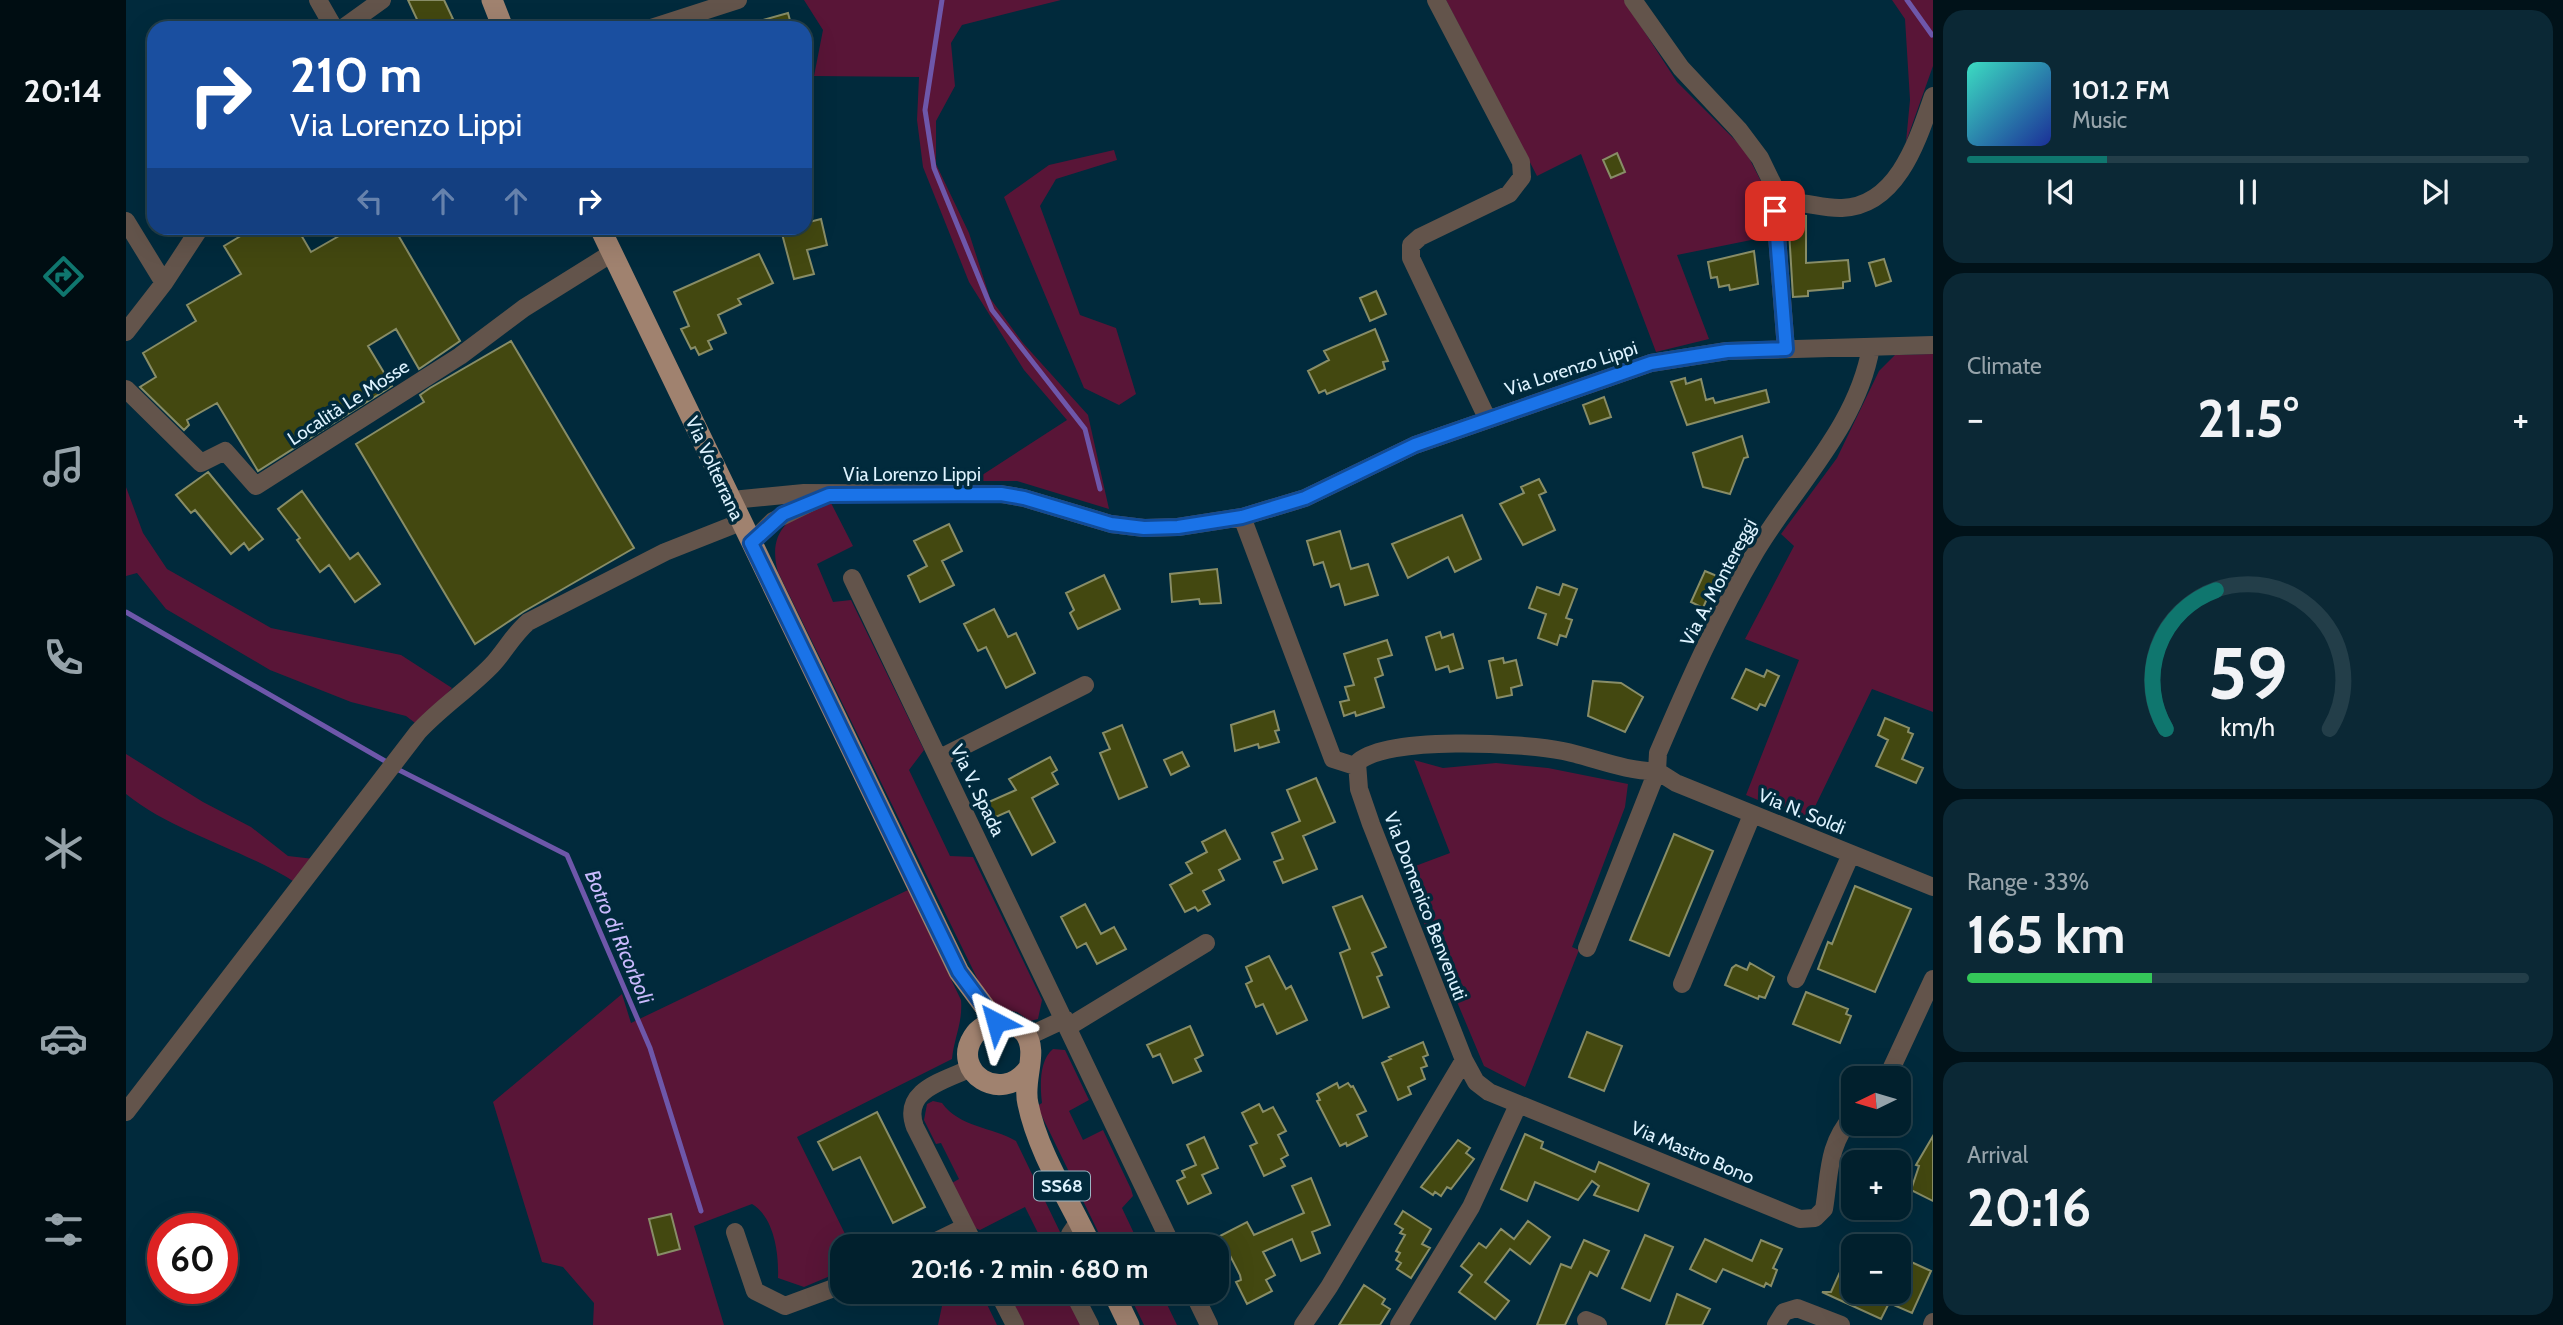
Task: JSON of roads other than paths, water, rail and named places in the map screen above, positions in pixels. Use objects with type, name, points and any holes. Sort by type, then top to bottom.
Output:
[{"type":"main road","points":[[492,0],[500,21]]},
{"type":"main road","name":"Via Volterrana","points":[[603,235],[959,972],[996,1022],[1016,1026],[1029,1040]]},
{"type":"main road","name":"Via Volterrana","points":[[959,972],[974,1036],[968,1051],[971,1068]]},
{"type":"main road","points":[[974,1036],[987,1024],[996,1022]]},
{"type":"main road","name":"SS68","points":[[1029,1040],[1032,1055],[1026,1091],[1034,1126]]},
{"type":"main road","name":"SS68","points":[[971,1068],[985,1082],[1004,1085],[1034,1126],[1085,1234]]},
{"type":"main road","points":[[1004,1085],[1018,1080],[1028,1069]]},
{"type":"main road","points":[[1119,1304],[1129,1325]]},
{"type":"street","points":[[317,0],[330,21]]},
{"type":"street","points":[[353,21],[382,0]]},
{"type":"street","points":[[673,21],[738,0]]},
{"type":"street","points":[[1436,0],[1521,162],[1522,177],[1509,194],[1420,237],[1411,246],[1411,258],[1487,418]]},
{"type":"street","points":[[1633,0],[1681,68],[1739,130],[1760,158],[1782,203]]},
{"type":"street","points":[[1786,349],[1775,211],[1782,203],[1800,201],[1843,208],[1867,201],[1887,189],[1904,166],[1920,135],[1933,96]]},
{"type":"street","points":[[126,221],[164,283]]},
{"type":"street","points":[[126,332],[164,283],[195,235]]},
{"type":"street","name":"Località Le Mosse","points":[[126,389],[201,463],[225,451],[256,486],[460,356],[524,308],[612,253]]},
{"type":"street","name":"Via Lorenzo Lippi","points":[[732,500],[804,493],[1001,494],[1024,498],[1111,524],[1144,528],[1178,527],[1242,517],[1305,498],[1415,445],[1651,363],[1727,351],[1933,345]]},
{"type":"street","name":"Via A. Montereggi","points":[[1587,948],[1657,771],[1656,762],[1661,746],[1727,605],[1761,542],[1830,446],[1859,385],[1871,347]]},
{"type":"street","name":"Via Lorenzo Lippi","points":[[751,543],[783,514],[829,495]]},
{"type":"street","points":[[1242,517],[1333,759],[1356,766],[1363,758],[1394,748],[1487,743],[1548,748],[1657,771]]},
{"type":"street","points":[[126,1112],[418,732],[440,708],[493,664],[516,633],[528,622],[632,568],[741,522]]},
{"type":"street","name":"Via V. Spada","points":[[852,578],[1166,1234]]},
{"type":"street","points":[[940,758],[1085,685]]},
{"type":"street","name":"Via Domenico Benvenuti","points":[[1356,766],[1359,789],[1371,824],[1464,1060]]},
{"type":"street","name":"Via N. Soldi","points":[[1657,771],[1669,780],[1933,887]]},
{"type":"street","points":[[1682,984],[1752,814]]},
{"type":"street","points":[[1796,979],[1851,854]]},
{"type":"street","points":[[1029,1040],[1035,1033],[1067,1023],[1206,943]]},
{"type":"street","points":[[1893,1066],[1933,978]]},
{"type":"street","points":[[1303,1325],[1316,1309],[1464,1060]]},
{"type":"street","name":"Via Mastro Bono","points":[[1464,1060],[1479,1085],[1518,1105],[1806,1220],[1820,1216],[1824,1209],[1830,1155],[1841,1132]]},
{"type":"street","points":[[969,1234],[915,1127],[910,1108],[914,1099],[923,1091],[971,1068]]},
{"type":"street","points":[[1399,1325],[1471,1207],[1518,1105]]},
{"type":"street","points":[[1070,1234],[1079,1221]]},
{"type":"street","points":[[951,1234],[965,1227]]},
{"type":"street","points":[[735,1232],[755,1291],[785,1306],[830,1289]]},
{"type":"street","points":[[1004,1304],[1015,1325]]},
{"type":"street","points":[[1079,1304],[1090,1325]]},
{"type":"street","points":[[1199,1304],[1209,1325]]},
{"type":"street","points":[[1776,1325],[1784,1312],[1797,1308],[1841,1325]]},
{"type":"waterway","points":[[942,0],[925,110],[934,168],[992,310],[1085,429],[1100,489]]},
{"type":"waterway","points":[[1907,0],[1932,35]]},
{"type":"waterway","name":"Botro di Ricorboli","points":[[126,612],[385,761]]},
{"type":"waterway","name":"Botro di Ricorboli","points":[[399,770],[567,855],[650,1048],[701,1211]]}]
